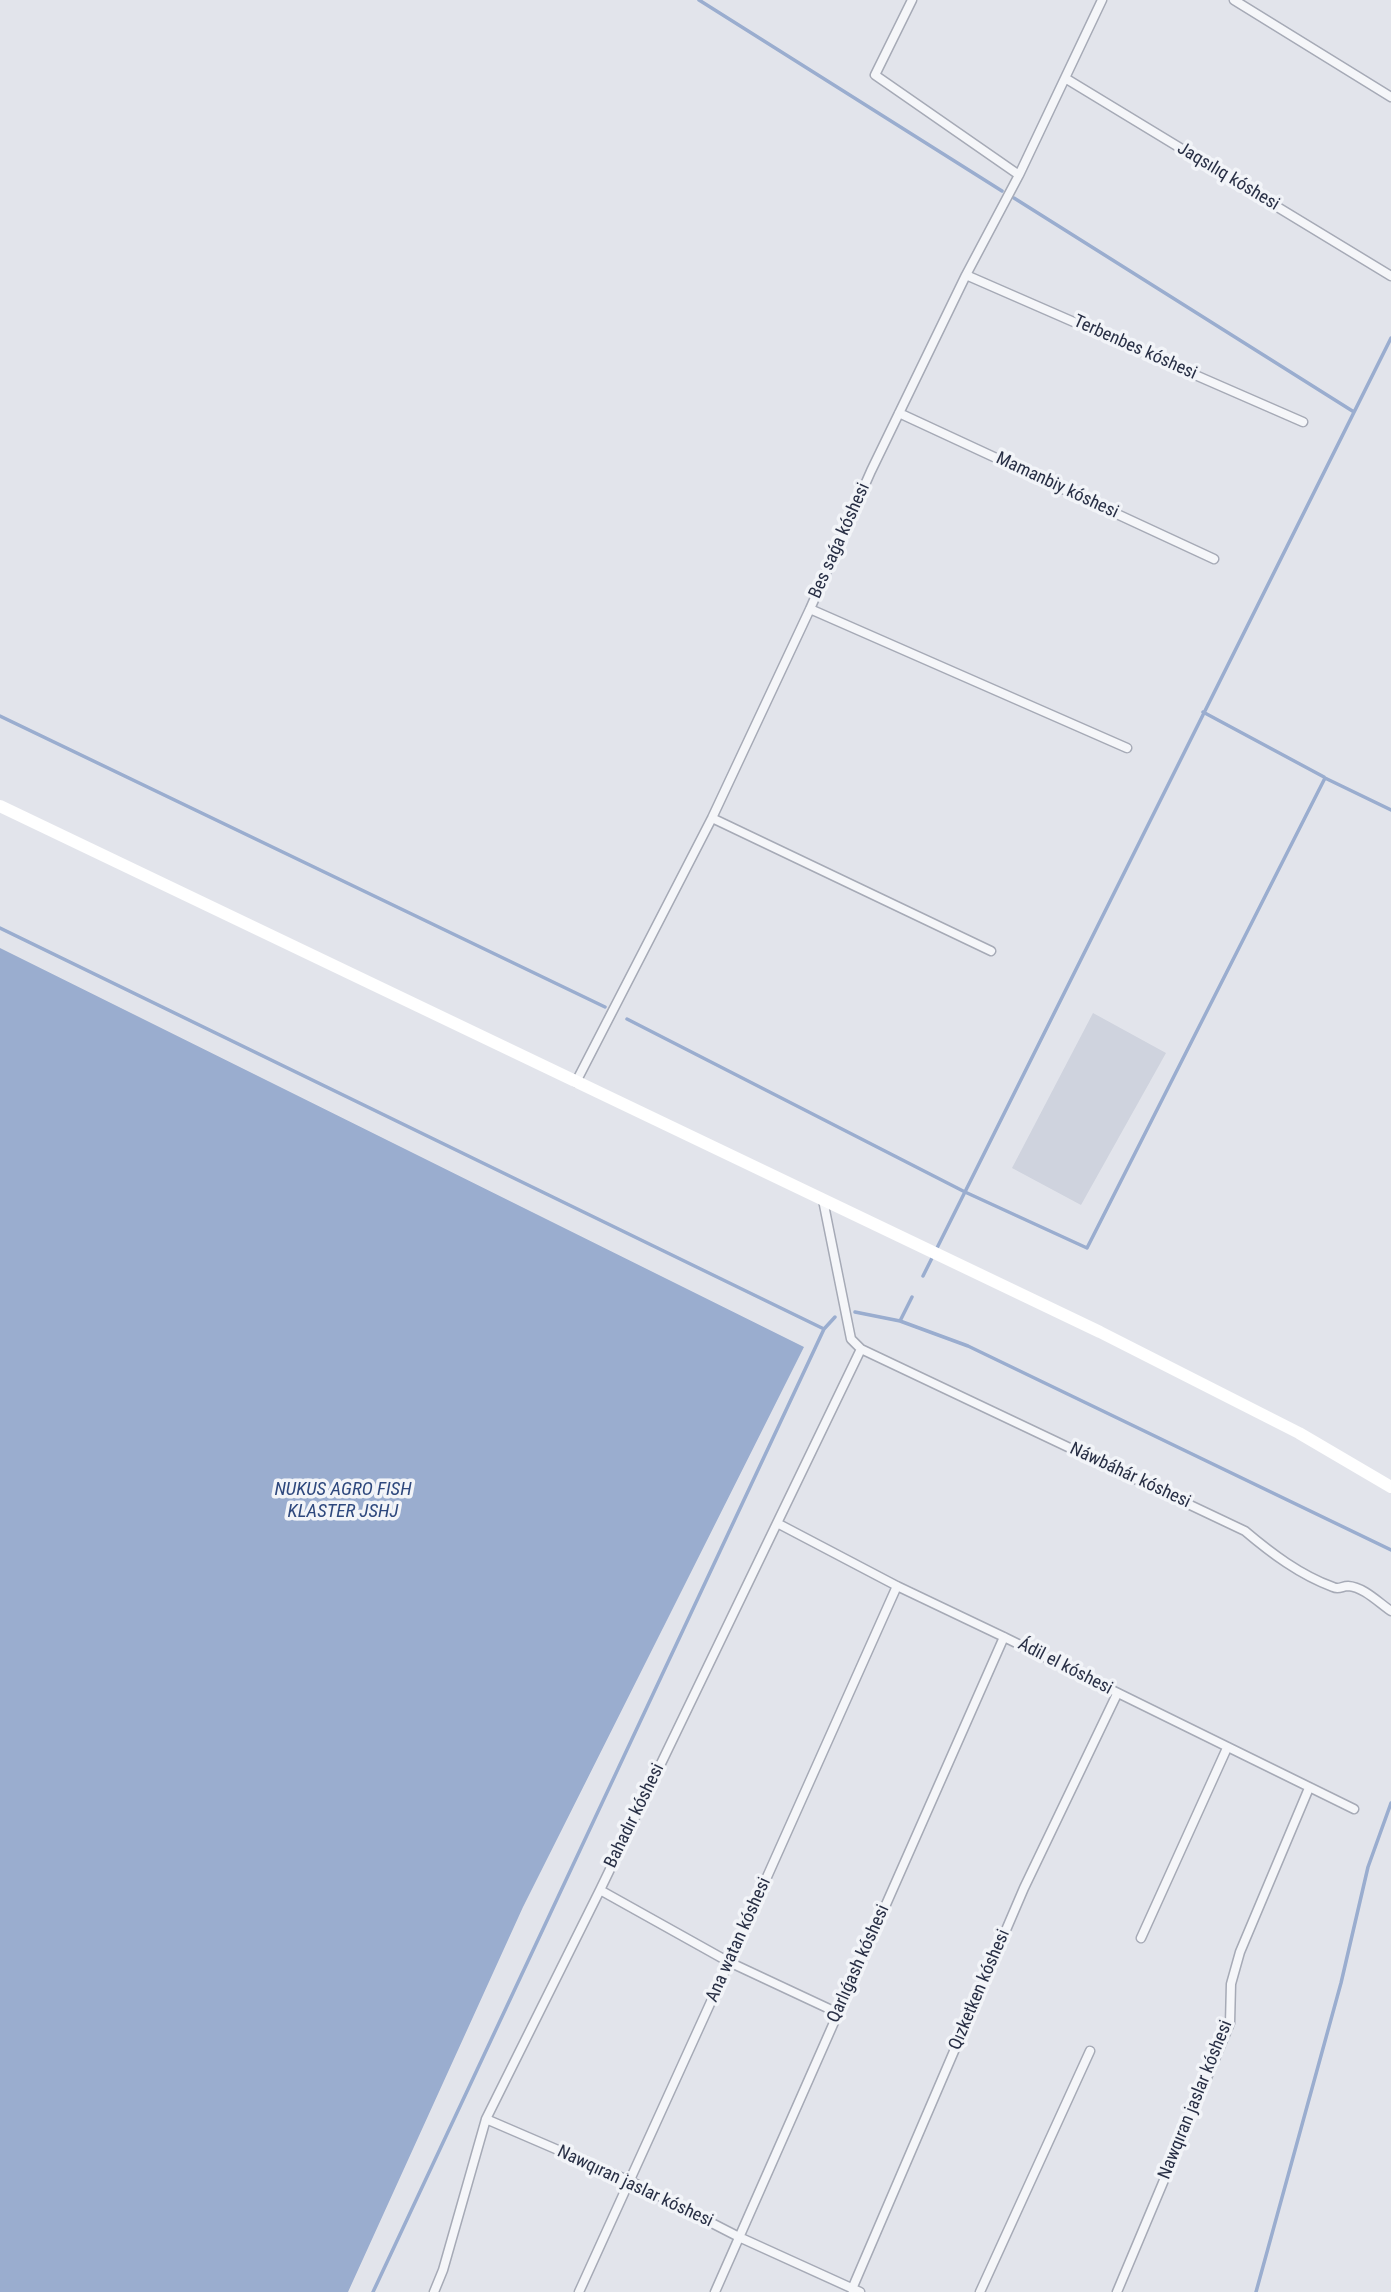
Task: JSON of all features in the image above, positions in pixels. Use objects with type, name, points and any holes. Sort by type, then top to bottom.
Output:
[{"type":"main road","points":[[0,806],[1100,1332],[1299,1433],[1391,1487]]},
{"type":"street","points":[[912,0],[875,75],[1019,175]]},
{"type":"street","name":"Bes saǵa kóshesi","points":[[576,1082],[712,818],[899,413],[966,275],[1019,175],[1102,0]]},
{"type":"street","points":[[1234,0],[1391,97]]},
{"type":"street","name":"Jaqsılıq kóshesi","points":[[1065,78],[1391,276]]},
{"type":"street","name":"Terbenbes kóshesi","points":[[966,275],[1303,422]]},
{"type":"street","name":"Mamanbiy kóshesi","points":[[899,413],[1214,559]]},
{"type":"street","points":[[810,609],[1127,748]]},
{"type":"street","points":[[712,818],[991,951]]},
{"type":"street","points":[[823,1200],[851,1339],[861,1349]]},
{"type":"street","name":"Bahadır kóshesi","points":[[434,2292],[443,2270],[486,2119],[600,1890],[861,1349]]},
{"type":"street","name":"Náwbáhár kóshesi","points":[[861,1349],[1245,1531],[1276,1557],[1336,1589],[1349,1586],[1363,1591],[1391,1611]]},
{"type":"street","name":"Ádil el kóshesi","points":[[777,1523],[897,1586],[1354,1810]]},
{"type":"street","name":"Ana watan kóshesi","points":[[579,2292],[897,1586]]},
{"type":"street","name":"Qarlıǵash kóshesi","points":[[715,2292],[1004,1637]]},
{"type":"street","name":"Qızketken kóshesi","points":[[856,2290],[1024,1888],[1117,1694]]},
{"type":"street","points":[[1141,1938],[1227,1748]]},
{"type":"street","name":"Nawqıran jaslar kóshesi","points":[[1116,2292],[1230,2023],[1231,1984],[1240,1952],[1309,1788]]},
{"type":"street","points":[[600,1890],[729,1962],[838,2013]]},
{"type":"street","points":[[980,2292],[1090,2051]]},
{"type":"street","name":"Nawqıran jaslar kóshesi","points":[[486,2119],[629,2181],[856,2290]]},
{"type":"shaded area","points":[[1093,1013],[1166,1053],[1081,1205],[1012,1168]]},
{"type":"water","name":"NUKUS AGRO FISH KLASTER JSHJ","points":[[0,948],[804,1347],[523,1907],[348,2292],[0,2292]]},
{"type":"waterway","points":[[699,0],[1002,191]]},
{"type":"waterway","points":[[1014,198],[1354,412]]},
{"type":"waterway","points":[[923,1276],[1391,338]]},
{"type":"waterway","points":[[1203,712],[1324,777]]},
{"type":"waterway","points":[[0,716],[605,1007]]},
{"type":"waterway","points":[[627,1019],[965,1192],[1087,1248],[1325,778],[1391,810]]},
{"type":"waterway","points":[[0,928],[824,1329]]},
{"type":"waterway","points":[[912,1297],[900,1321],[968,1346],[1391,1550]]},
{"type":"waterway","points":[[855,1312],[900,1321]]},
{"type":"waterway","points":[[373,2292],[824,1329],[835,1317]]},
{"type":"waterway","points":[[1256,2292],[1341,1983],[1368,1867],[1391,1803]]}]
